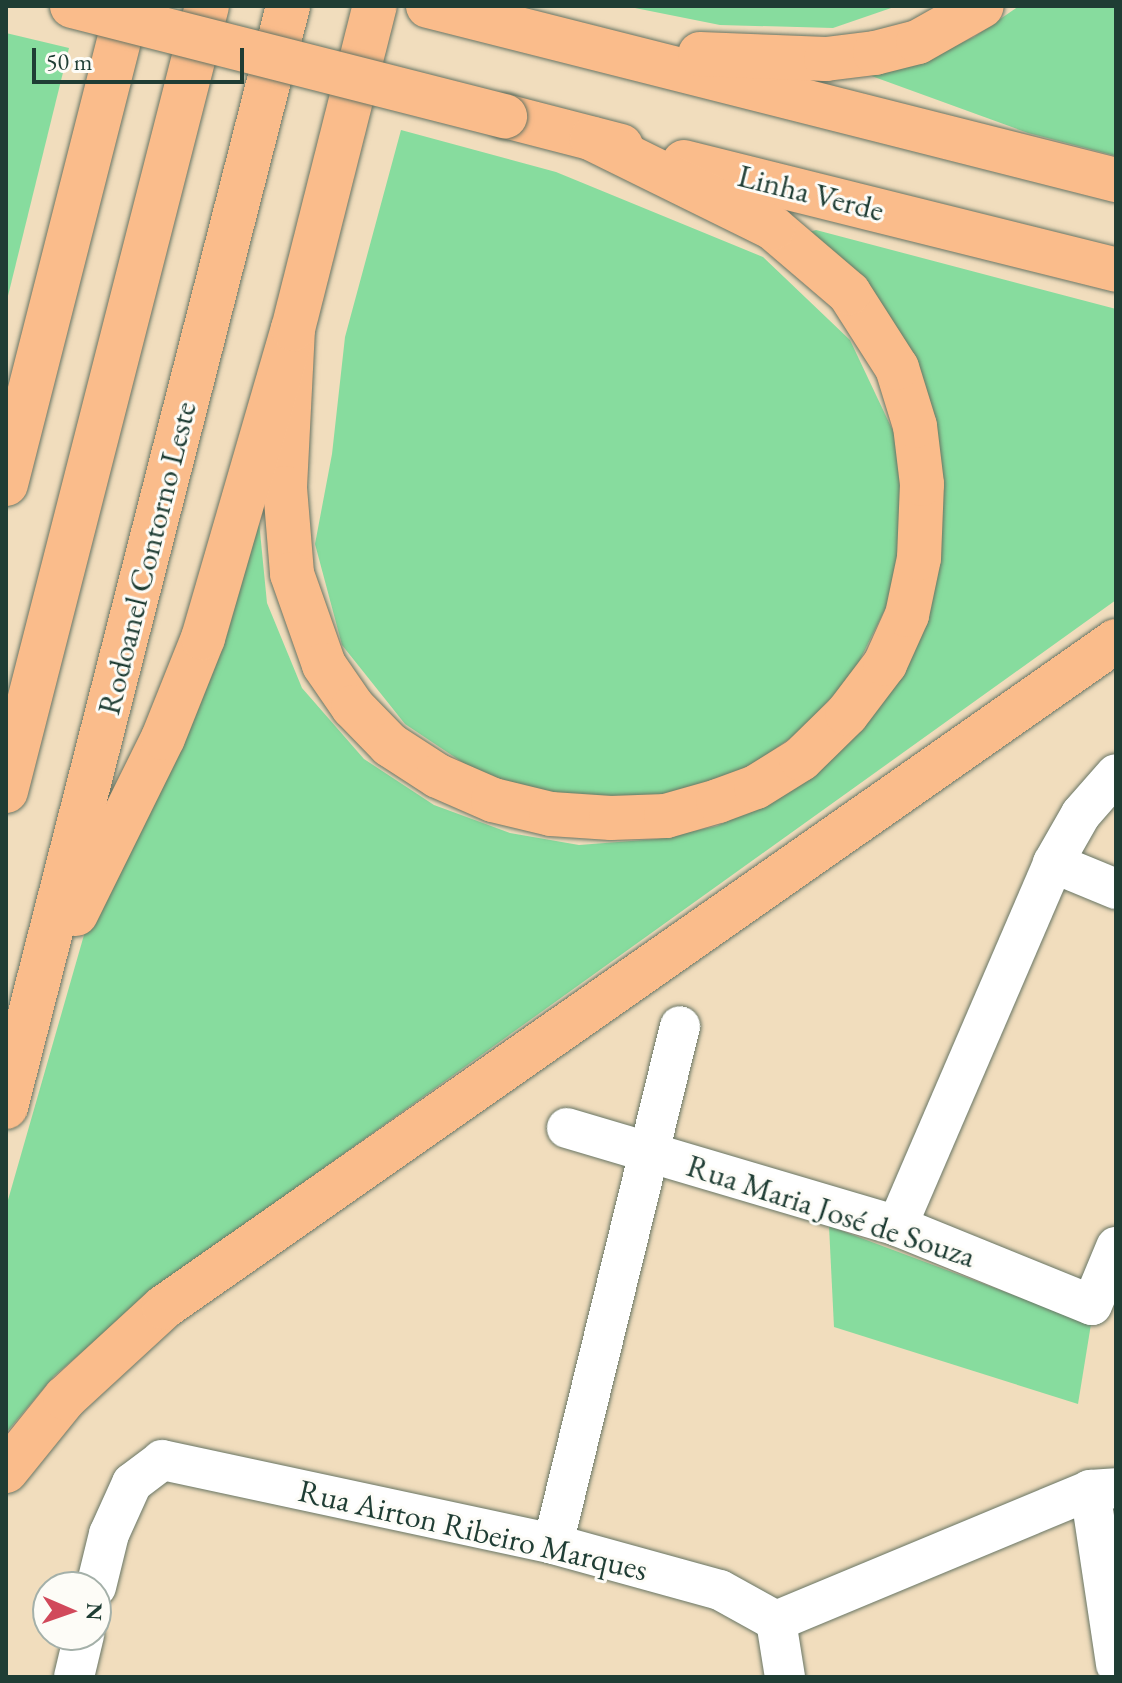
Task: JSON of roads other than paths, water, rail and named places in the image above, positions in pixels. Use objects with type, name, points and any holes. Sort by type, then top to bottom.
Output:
[{"type":"highway","name":"Linha Verde","points":[[72,6],[1116,270]]},
{"type":"highway","points":[[6,484],[128,6]]},
{"type":"highway","points":[[6,791],[207,6]]},
{"type":"highway","points":[[29,1018],[184,690],[293,329],[375,6]]},
{"type":"highway","points":[[428,6],[1116,180]]},
{"type":"highway","points":[[603,50],[826,59],[918,42],[982,6]]},
{"type":"highway","name":"Rodoanel Contorno Leste","points":[[6,1107],[288,8]]},
{"type":"highway","points":[[293,329],[285,488],[292,574],[324,665],[353,707],[390,745],[438,776],[493,800],[551,814],[611,818],[666,816],[718,801],[756,787],[801,759],[847,714],[876,677],[907,615],[919,558],[922,484],[915,426],[897,368],[849,293],[773,228],[592,139]]},
{"type":"highway","points":[[6,393],[55,296]]},
{"type":"highway","points":[[6,1471],[65,1398],[164,1307],[1116,641]]},
{"type":"street","points":[[897,1226],[1053,863],[1081,814],[1116,774]]},
{"type":"street","points":[[1053,863],[1116,889]]},
{"type":"street","points":[[553,1544],[680,1026]]},
{"type":"street","name":"Rua Maria José de Souza","points":[[567,1128],[897,1226],[1092,1305],[1116,1247]]},
{"type":"street","name":"Rua Airton Ribeiro Marques","points":[[100,1571],[109,1534],[132,1483],[162,1460],[553,1544],[720,1590],[776,1621]]},
{"type":"street","points":[[785,1677],[776,1621],[1103,1489],[1116,1664]]},
{"type":"street","points":[[74,1677],[80,1651]]}]
